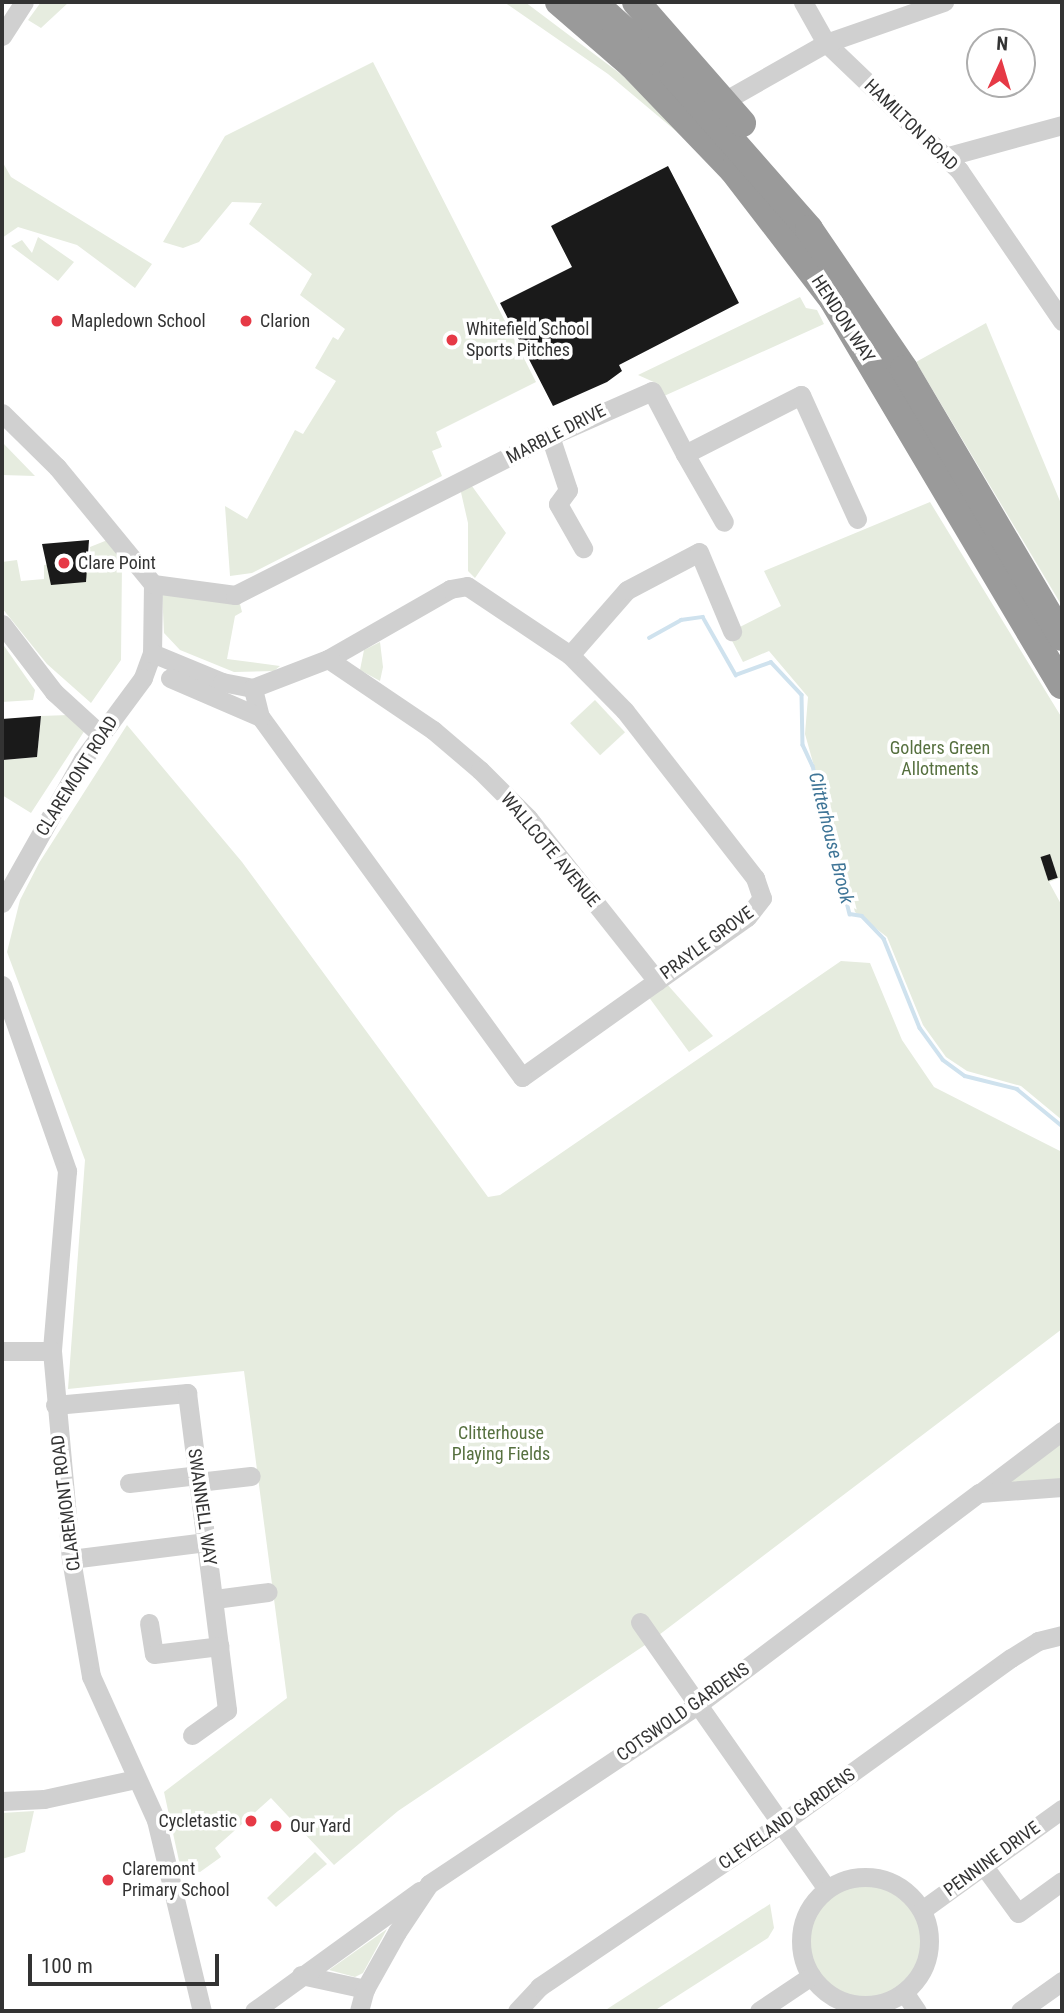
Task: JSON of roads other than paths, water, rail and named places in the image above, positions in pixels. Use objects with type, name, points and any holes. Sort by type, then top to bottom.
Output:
[{"type":"highway","points":[[545,2],[632,65]]},
{"type":"highway","name":"HENDON WAY","points":[[559,2],[632,65],[733,170],[833,300],[1062,685]]},
{"type":"highway","name":"HENDON WAY","points":[[593,2],[673,74],[809,229],[904,369],[1062,637]]},
{"type":"highway","points":[[636,2],[724,101],[809,229]]},
{"type":"street","points":[[2,36],[24,2]]},
{"type":"street","name":"HAMILTON ROAD","points":[[803,2],[826,43],[945,157],[1062,320]]},
{"type":"street","points":[[724,101],[826,43],[944,2]]},
{"type":"street","points":[[945,157],[1062,125]]},
{"type":"street","name":"MARBLE DRIVE","points":[[153,584],[235,595],[550,436],[652,391],[685,454]]},
{"type":"street","points":[[724,522],[685,454],[801,395],[857,519]]},
{"type":"street","points":[[2,413],[57,467],[153,584]]},
{"type":"street","points":[[550,436],[568,490],[558,504],[583,548]]},
{"type":"street","points":[[570,656],[627,590],[699,552],[732,631]]},
{"type":"street","name":"CLAREMONT ROAD","points":[[2,903],[7,877],[100,734],[143,678],[152,653],[153,584]]},
{"type":"street","name":"PRAYLE GROVE","points":[[461,586],[570,656],[674,768],[760,887],[757,909],[522,1077],[260,717],[253,688],[328,659],[461,586]]},
{"type":"street","points":[[2,624],[54,692],[100,734]]},
{"type":"street","points":[[152,653],[222,682],[253,688]]},
{"type":"street","name":"WALLCOTE AVENUE","points":[[328,659],[433,730],[480,769],[528,818],[657,981]]},
{"type":"street","points":[[170,678],[260,717]]},
{"type":"street","name":"CLAREMONT ROAD","points":[[2,985],[67,1171],[52,1352],[55,1405],[72,1559],[91,1676],[162,1842],[202,2011]]},
{"type":"street","points":[[2,1351],[52,1352]]},
{"type":"street","name":"SWANNELL WAY","points":[[55,1405],[187,1393],[227,1710],[192,1735]]},
{"type":"street","name":"COTSWOLD GARDENS","points":[[359,2011],[365,1989],[429,1884],[700,1703],[1062,1432]]},
{"type":"street","points":[[129,1483],[251,1476]]},
{"type":"street","points":[[979,1493],[1062,1487]]},
{"type":"street","points":[[72,1559],[206,1542]]},
{"type":"street","points":[[215,1599],[268,1592]]},
{"type":"street","points":[[640,1622],[700,1703],[827,1889]]},
{"type":"street","points":[[149,1623],[154,1654],[220,1646]]},
{"type":"street","name":"CLEVELAND GARDENS","points":[[517,2011],[539,1987],[782,1823],[1011,1658],[1038,1641],[1062,1635]]},
{"type":"street","points":[[2,1801],[44,1799],[136,1779]]},
{"type":"street","name":"PENNINE DRIVE","points":[[922,1910],[1062,1809]]},
{"type":"street","points":[[983,1865],[1018,1913],[1062,1881]]},
{"type":"street","points":[[870,1877],[896,1884],[922,1910],[929,1930],[928,1956],[904,1992],[871,2005],[852,2004],[831,1995],[811,1976],[801,1931],[808,1911],[827,1889],[870,1877]]},
{"type":"street","points":[[254,2011],[429,1884]]},
{"type":"street","points":[[301,1975],[365,1989]]},
{"type":"street","points":[[759,2011],[811,1976]]},
{"type":"street","points":[[1020,2011],[1062,1981]]},
{"type":"street","points":[[904,1992],[917,2011]]},
{"type":"waterway","name":"Clitterhouse Brook","points":[[649,638],[681,620],[703,617],[736,675],[771,662],[802,695],[803,745],[813,766],[850,914],[862,916],[884,939],[920,1028],[943,1060],[965,1076],[1017,1089],[1062,1126]]},
{"type":"place","name":"Mapledown School","points":[[57,321]]},
{"type":"place","name":"Clarion","points":[[246,321]]},
{"type":"place","name":"Whitefield School Sports Pitches","points":[[452,340]]},
{"type":"place","name":"Clare Point","points":[[64,563]]},
{"type":"place","name":"Cycletastic","points":[[251,1821]]},
{"type":"place","name":"Our Yard","points":[[276,1826]]},
{"type":"place","name":"Claremont Primary School","points":[[108,1880]]},
{"type":"park label","name":"Golders Green Allotments","points":[[940,759]]},
{"type":"park label","name":"Clitterhouse Playing Fields","points":[[501,1444]]}]
